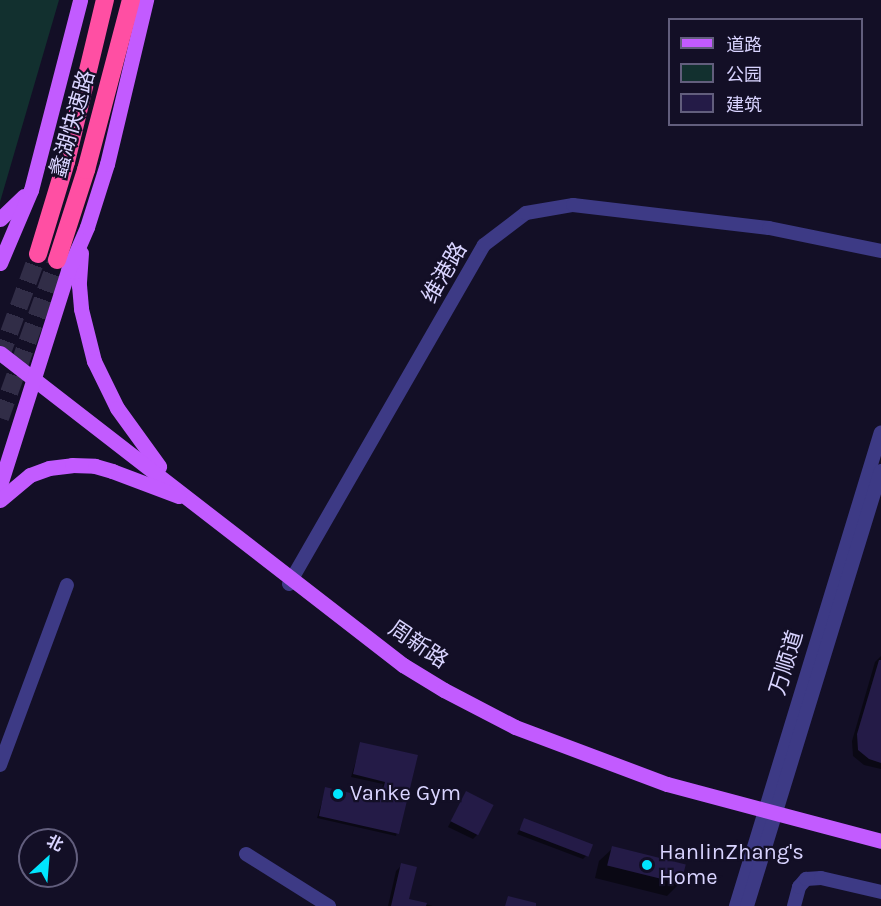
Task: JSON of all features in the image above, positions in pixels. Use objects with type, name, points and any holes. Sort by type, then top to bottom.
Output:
[{"type":"highway","name":"蠡湖快速路","points":[[38,254],[66,162],[105,0]]},
{"type":"highway","name":"蠡湖快速路","points":[[57,260],[86,170],[131,0]]},
{"type":"main road","points":[[0,263],[31,190],[80,0]]},
{"type":"main road","points":[[146,0],[107,164],[87,227],[79,263],[79,285],[85,333],[94,361],[117,408],[179,493]]},
{"type":"main road","points":[[0,219],[31,190]]},
{"type":"main road","points":[[0,485],[68,271],[87,227]]},
{"type":"main road","name":"周新路","points":[[0,353],[293,583],[403,665],[515,727],[666,784],[881,842]]},
{"type":"main road","name":"周新路","points":[[0,358],[34,381]]},
{"type":"main road","points":[[0,500],[30,476],[49,468],[72,465],[94,466],[179,493]]},
{"type":"street","name":"维港路","points":[[293,583],[488,249],[527,218],[573,211],[666,220],[881,253]]},
{"type":"street","name":"万顺道","points":[[747,906],[768,813],[881,433]]},
{"type":"street","name":"万顺道","points":[[736,906],[881,471]]},
{"type":"street","points":[[0,765],[67,585]]},
{"type":"street","points":[[246,854],[329,906]]},
{"type":"street","points":[[794,906],[799,887],[806,879],[821,878],[881,892]]},
{"type":"green space","points":[[0,0],[59,0],[0,202]]},
{"type":"building","points":[[879,660],[881,660],[881,763],[869,759],[858,750],[857,734]]},
{"type":"building","name":"Vanke Gym","points":[[360,742],[418,755],[399,834],[319,816],[325,787],[380,800],[385,782],[353,774]]},
{"type":"building","points":[[466,791],[494,805],[478,835],[451,821]]},
{"type":"building","points":[[524,818],[593,845],[588,857],[519,830]]},
{"type":"building","name":"HanlinZhang's Home","points":[[612,846],[686,864],[681,884],[607,865]]},
{"type":"building","points":[[401,863],[417,867],[409,899],[427,903],[426,906],[391,906]]},
{"type":"building","points":[[508,896],[536,903],[536,906],[505,906]]},
{"type":"tunnel","points":[[0,358],[38,254]]},
{"type":"tunnel","points":[[0,418],[57,260]]},
{"type":"place","name":"Vanke Gym","points":[[338,794]]},
{"type":"place","name":"HanlinZhang's Home","points":[[647,865]]}]
